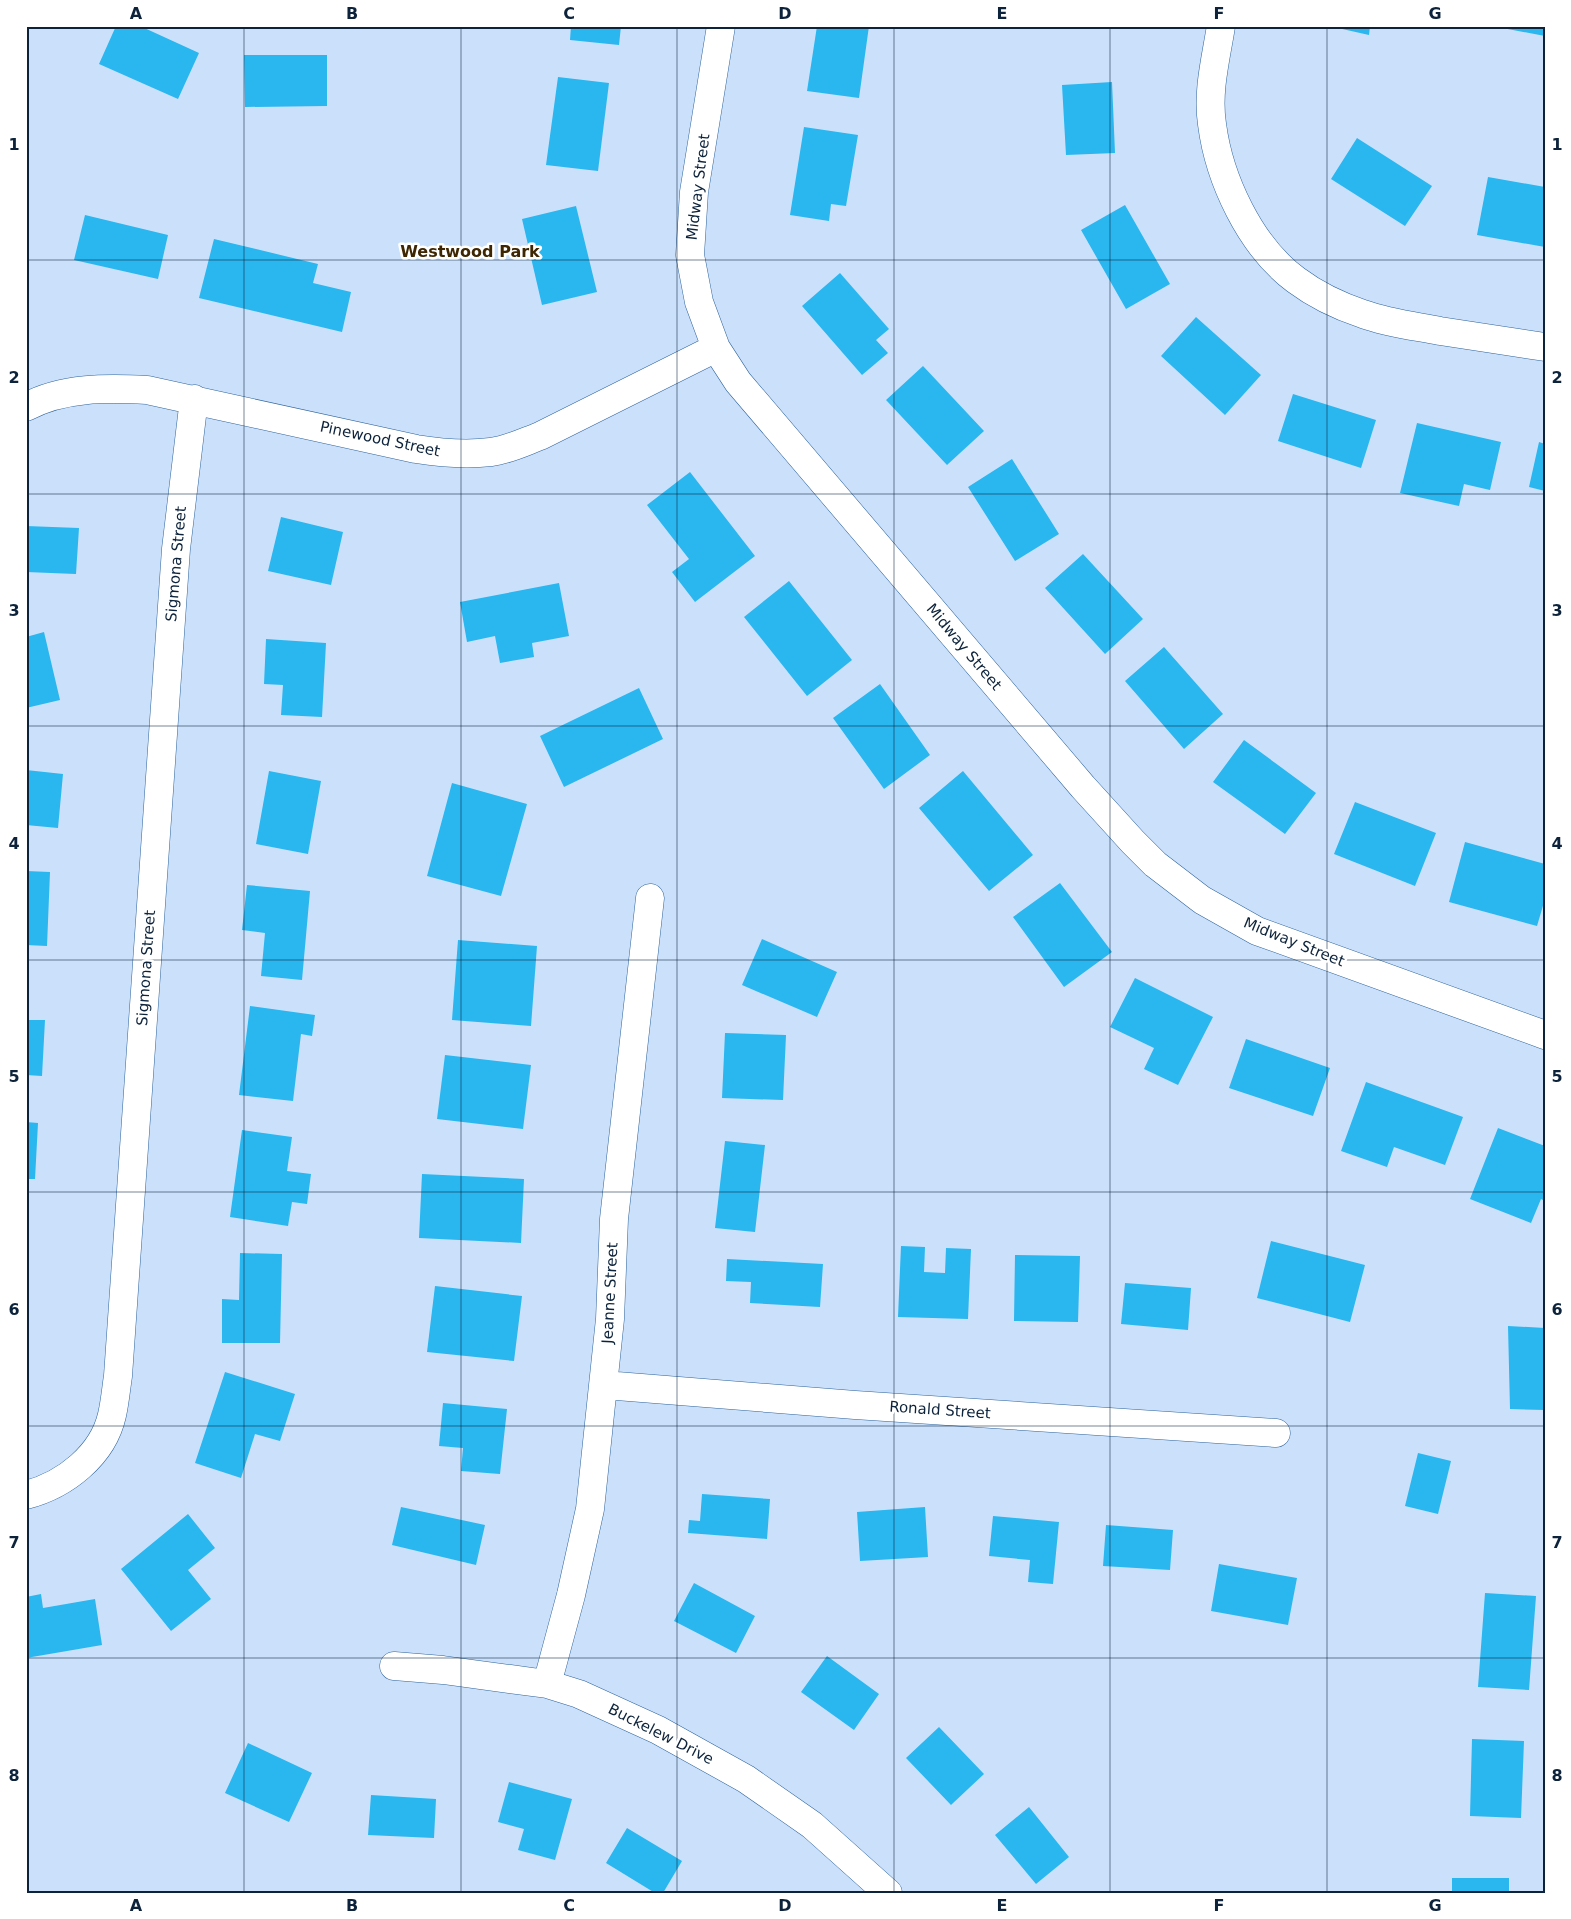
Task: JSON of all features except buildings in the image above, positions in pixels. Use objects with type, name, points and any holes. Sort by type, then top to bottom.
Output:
[{"type":"street","name":"Midway Street","points":[[721,26],[694,192],[690,255],[699,302],[716,348],[738,382],[1084,787],[1155,864],[1202,900],[1257,931],[1545,1036]]},
{"type":"street","points":[[1221,26],[1211,88],[1212,124],[1223,173],[1239,210],[1268,254],[1295,279],[1326,299],[1363,314],[1394,323],[1545,348]]},
{"type":"street","name":"Pinewood Street","points":[[26,406],[36,401],[63,394],[110,388],[147,390],[416,449],[443,453],[492,452],[515,446],[540,436],[716,348]]},
{"type":"street","name":"Sigmona Street","points":[[26,1495],[63,1481],[89,1458],[103,1439],[114,1406],[118,1376],[176,549],[194,399]]},
{"type":"street","name":"Jeanne Street","points":[[547,1684],[572,1596],[590,1509],[610,1319],[614,1219],[650,898]]},
{"type":"street","name":"Ronald Street","points":[[604,1385],[855,1405],[1276,1432]]},
{"type":"street","name":"Buckelew Drive","points":[[394,1666],[443,1670],[547,1684],[579,1694],[658,1730],[746,1779],[812,1825],[888,1893]]},
{"type":"district","name":"Westwood Park","points":[[470,251]]}]
